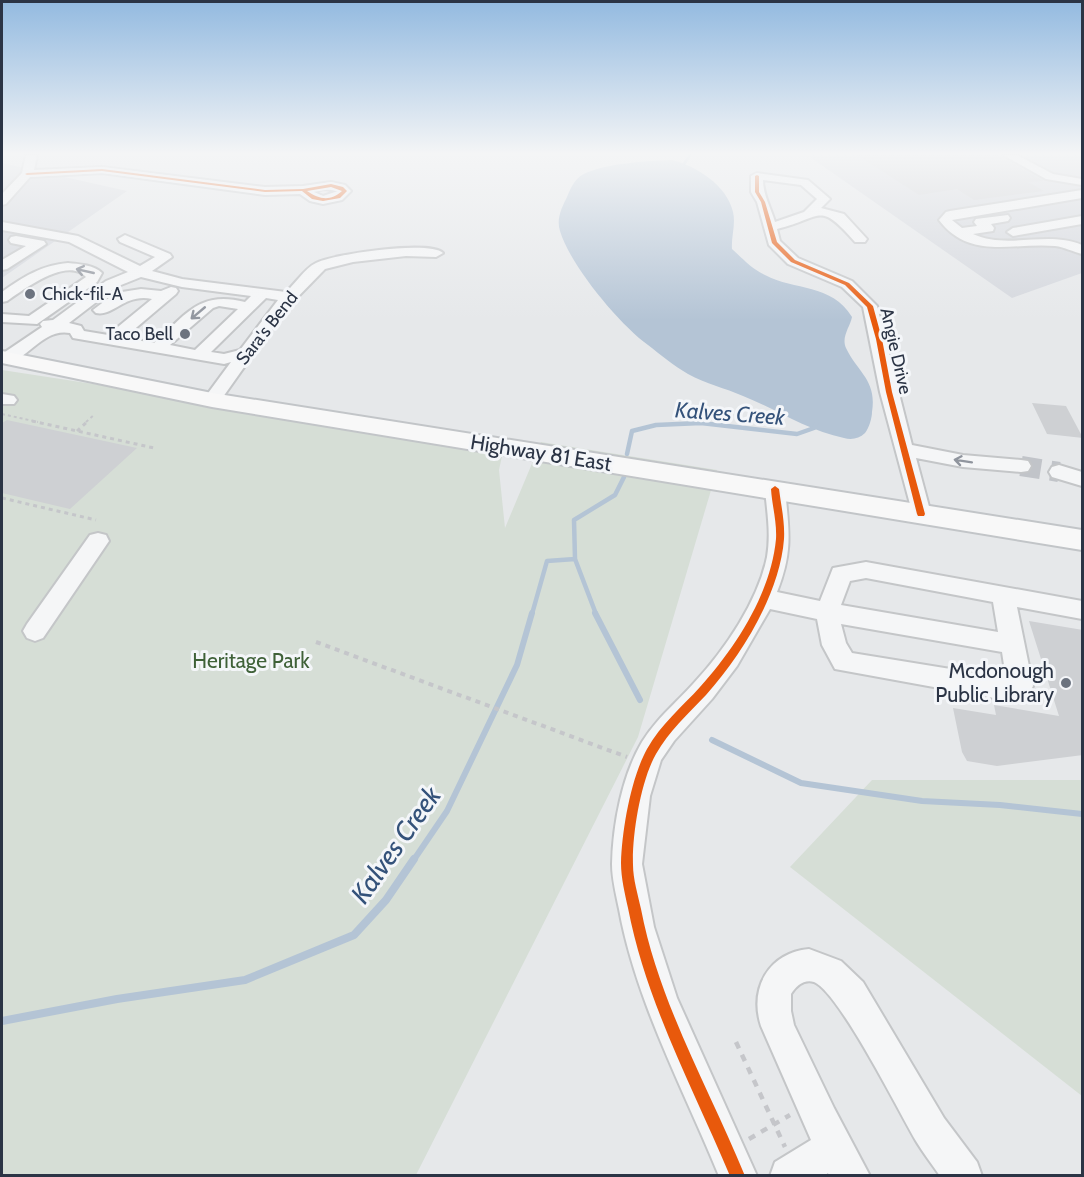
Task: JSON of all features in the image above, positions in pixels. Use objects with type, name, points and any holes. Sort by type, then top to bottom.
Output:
[{"type":"main road","name":"Highway 81 East","points":[[8,359],[212,400],[1083,540]]},
{"type":"street","name":"Angie Drive","points":[[766,210],[774,242],[793,261],[847,284],[870,306],[879,339],[888,392],[921,514]]},
{"type":"street","name":"Angie Drive","points":[[809,213],[812,210]]},
{"type":"street","points":[[990,210],[946,217],[945,220],[960,232],[983,244],[1054,242],[1072,245],[1083,250]]},
{"type":"street","points":[[1058,210],[980,222],[999,234],[1083,220]]},
{"type":"street","points":[[771,227],[784,225],[809,213],[826,212],[837,215],[860,240]]},
{"type":"street","points":[[960,232],[988,228]]},
{"type":"street","points":[[3,230],[73,239],[140,272],[182,283],[289,297]]},
{"type":"street","points":[[2,266],[39,244],[3,230]]},
{"type":"street","points":[[1009,245],[1083,231]]},
{"type":"street","points":[[1057,235],[1083,241]]},
{"type":"street","points":[[8,359],[49,335],[54,327],[111,284],[140,272],[165,257],[125,239]]},
{"type":"street","points":[[60,266],[64,259],[88,246]]},
{"type":"street","name":"Sara's Bend","points":[[212,400],[235,360],[278,309],[320,266],[353,258],[406,252],[436,253]]},
{"type":"street","points":[[2,298],[45,269],[60,266],[95,273],[92,279],[32,321]]},
{"type":"street","points":[[110,341],[182,283]]},
{"type":"street","points":[[2,318],[75,329],[120,296],[138,291],[158,295],[161,299],[178,301]]},
{"type":"street","points":[[199,355],[261,295]]},
{"type":"street","points":[[157,348],[208,304],[219,302],[249,306]]},
{"type":"street","points":[[75,329],[79,335],[235,360]]},
{"type":"street","points":[[904,450],[963,461],[1021,466]]},
{"type":"street","points":[[1059,472],[1083,479]]},
{"type":"street","points":[[738,1176],[643,948],[626,861],[633,814],[646,762],[666,729],[705,689],[734,648],[762,598],[774,570],[780,538],[775,489]]},
{"type":"street","points":[[35,631],[97,530]]},
{"type":"street","points":[[1003,595],[1020,686],[1005,689],[844,662],[834,645],[827,612],[841,574],[866,570],[1003,595],[1083,610]]},
{"type":"street","points":[[762,598],[827,612],[1012,644]]},
{"type":"street","points":[[793,1173],[842,1162],[781,1034],[773,1004],[777,983],[790,970],[805,965],[820,968],[836,978],[851,994],[931,1131],[963,1176]]},
{"type":"path","points":[[4,410],[77,431],[154,448]]},
{"type":"path","points":[[77,431],[95,414]]},
{"type":"path","points":[[2,498],[97,530]]},
{"type":"path","points":[[316,642],[629,758]]},
{"type":"path","points":[[736,1042],[774,1124],[793,1173]]},
{"type":"path","points":[[748,1140],[795,1112]]},
{"type":"shaded area","points":[[2,210],[100,210],[2,278]]},
{"type":"shaded area","points":[[886,210],[1082,210],[1082,273],[1012,298]]},
{"type":"green space","name":"Heritage Park","points":[[2,370],[504,447],[499,470],[505,528],[541,442],[717,470],[638,737],[416,1175],[2,1175]]},
{"type":"green space","points":[[872,780],[1082,780],[1082,1096],[790,867]]},
{"type":"water","points":[[562,210],[732,210],[732,249],[748,264],[760,273],[776,280],[812,289],[834,298],[852,317],[845,336],[846,348],[872,392],[872,414],[866,431],[858,438],[849,439],[831,435],[688,374],[636,335],[610,309],[565,245],[559,227]]},
{"type":"building","points":[[1032,403],[1066,406],[1083,438],[1047,434]]},
{"type":"building","points":[[7,420],[137,448],[70,509],[2,493],[2,423]]},
{"type":"building","name":"Mcdonough Public Library","points":[[1029,621],[1083,630],[1083,755],[997,766],[967,761],[962,752],[953,708],[996,715],[994,705],[1059,716]]},
{"type":"waterway","name":"Kalves Creek","points":[[627,454],[632,431],[656,425],[701,423],[797,434],[814,428],[817,422]]},
{"type":"waterway","name":"Kalves Creek","points":[[575,559],[574,520],[615,495],[624,477]]},
{"type":"waterway","name":"Kalves Creek","points":[[532,614],[547,561],[575,559]]},
{"type":"waterway","points":[[575,559],[596,614]]},
{"type":"waterway","name":"Kalves Creek","points":[[413,861],[447,811],[517,665],[532,613]]},
{"type":"waterway","points":[[595,613],[640,700]]},
{"type":"waterway","points":[[712,740],[801,783],[922,801],[1000,805],[1082,814]]},
{"type":"waterway","name":"Kalves Creek","points":[[2,1021],[117,999],[245,980],[354,935],[386,900],[414,859]]},
{"type":"tunnel","points":[[1021,466],[1059,472]]},
{"type":"cycle path","points":[[765,210],[774,242],[793,261],[847,284],[870,306],[889,392],[921,514]]},
{"type":"cycle path","points":[[738,1176],[676,1036],[648,963],[638,927],[627,860],[636,796],[651,752],[679,715],[703,691],[729,659],[753,620],[771,579],[780,539],[775,489]]},
{"type":"place","name":"Chick-fil-A","points":[[30,294]]},
{"type":"place","name":"Taco Bell","points":[[185,334]]},
{"type":"place","name":"Mcdonough Public Library","points":[[1066,683]]}]
